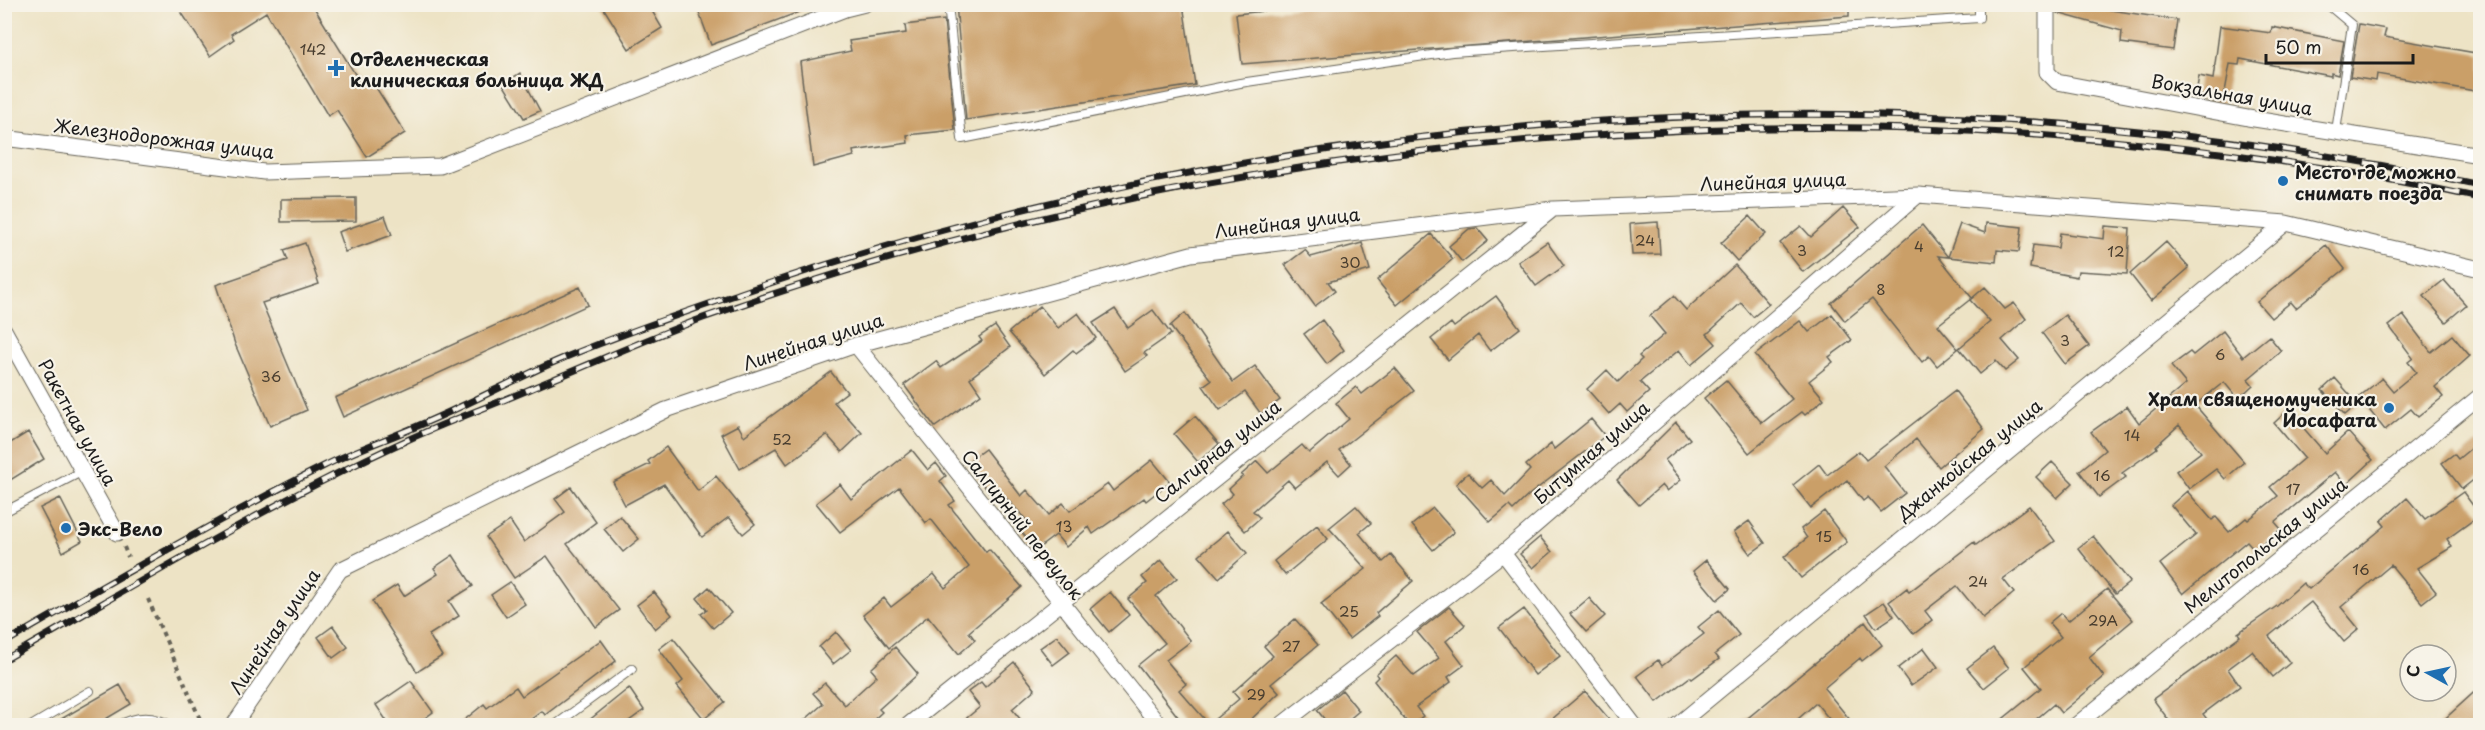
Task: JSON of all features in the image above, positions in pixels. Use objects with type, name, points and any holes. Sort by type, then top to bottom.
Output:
[{"type":"street","name":"Железнодорожная улица","points":[[4,138],[264,172],[440,166],[843,7],[865,4]]},
{"type":"street","name":"Вокзальная улица","points":[[2047,4],[2047,72],[2057,82],[2481,154]]},
{"type":"street","name":"Линейная улица","points":[[233,726],[339,570],[666,410],[856,345],[1191,254],[1553,209],[1918,195],[2286,223],[2481,269]]},
{"type":"street","name":"Битумная улица","points":[[1280,726],[1503,553],[1918,195]]},
{"type":"street","name":"Салгирная улица","points":[[907,726],[1059,602],[1553,209]]},
{"type":"street","name":"Джанкойская улица","points":[[1676,726],[2286,223]]},
{"type":"street","name":"Ракетная улица","points":[[4,330],[117,533]]},
{"type":"street","name":"Салгирный переулок","points":[[856,345],[1160,726]]},
{"type":"street","name":"Мелитопольская улица","points":[[2075,726],[2481,396]]},
{"type":"street","points":[[1503,553],[1635,726]]},
{"type":"lane","points":[[948,4],[962,139],[1240,83],[1452,52],[1979,18],[1979,4]]},
{"type":"lane","points":[[2328,4],[2352,25],[2336,131]]},
{"type":"lane","points":[[4,512],[82,471]]},
{"type":"lane","points":[[554,726],[632,669]]},
{"type":"lane","points":[[31,726],[90,691]]},
{"type":"lane","points":[[118,726],[128,720],[157,717],[171,726]]},
{"type":"path","points":[[148,599],[203,726]]},
{"type":"building","points":[[176,4],[312,4],[361,84],[370,78],[405,133],[367,157],[337,110],[328,116],[266,12],[231,34],[234,39],[210,56]]},
{"type":"building","points":[[601,4],[648,4],[662,28],[629,49]]},
{"type":"building","points":[[713,4],[815,4],[815,6],[711,45],[698,10]]},
{"type":"building","points":[[956,4],[1183,4],[1195,85],[966,120]]},
{"type":"building","points":[[1334,4],[1849,4],[1849,16],[1242,64],[1236,14]]},
{"type":"building","points":[[2057,4],[2112,4],[2110,10],[2177,20],[2173,50],[2121,43],[2122,31],[2057,13]]},
{"type":"building","points":[[944,20],[955,130],[907,135],[908,143],[853,151],[854,156],[813,167],[800,62],[851,51],[849,41],[906,33],[905,25]]},
{"type":"building","points":[[2359,24],[2386,29],[2384,37],[2481,54],[2481,92],[2377,74],[2376,81],[2350,77]]},
{"type":"building","points":[[2220,26],[2271,33],[2272,27],[2344,41],[2338,75],[2331,73],[2331,76],[2240,59],[2239,65],[2230,64],[2223,103],[2209,101],[2210,97],[2196,94],[2199,76],[2213,79]]},
{"type":"building","points":[[520,73],[540,111],[524,118],[503,84]]},
{"type":"building","points":[[356,198],[356,221],[281,222],[281,199]]},
{"type":"building","points":[[1843,208],[1860,227],[1803,272],[1780,243],[1801,226],[1811,237]]},
{"type":"building","points":[[385,216],[392,235],[345,252],[338,232]]},
{"type":"building","points":[[1750,216],[1766,234],[1737,261],[1721,243]]},
{"type":"building","points":[[1658,222],[1660,254],[1632,255],[1630,224]]},
{"type":"building","points":[[1986,223],[2022,227],[2019,252],[1997,250],[1996,262],[1948,257],[1960,224],[1985,233]]},
{"type":"building","points":[[1922,225],[1948,257],[1938,256],[1972,298],[1938,325],[1958,349],[1937,366],[1929,356],[1922,362],[1872,299],[1845,321],[1831,303]]},
{"type":"building","points":[[2105,226],[2130,228],[2127,274],[2078,271],[2077,277],[2030,268],[2033,245],[2058,248],[2060,233],[2104,239]]},
{"type":"building","points":[[1477,228],[1488,241],[1462,262],[1449,246],[1469,229]]},
{"type":"building","points":[[1431,234],[1453,259],[1397,305],[1377,280]]},
{"type":"building","points":[[1547,242],[1564,266],[1536,286],[1518,262]]},
{"type":"building","points":[[2166,242],[2189,268],[2151,301],[2130,274]]},
{"type":"building","points":[[305,243],[319,284],[262,303],[307,410],[270,426],[235,344],[216,285],[288,260],[284,250]]},
{"type":"building","points":[[1362,243],[1370,270],[1328,282],[1335,291],[1315,306],[1285,265],[1305,250],[1311,257]]},
{"type":"building","points":[[2326,245],[2345,269],[2296,308],[2291,302],[2271,318],[2257,302]]},
{"type":"building","points":[[1735,265],[1769,304],[1753,317],[1741,303],[1707,334],[1716,344],[1691,365],[1679,350],[1640,382],[1649,392],[1627,412],[1620,404],[1609,414],[1587,389],[1607,370],[1618,382],[1642,359],[1639,356],[1665,334],[1650,316],[1674,296],[1686,310]]},
{"type":"building","points":[[2444,280],[2466,305],[2446,322],[2424,296]]},
{"type":"building","points":[[580,287],[588,305],[343,417],[335,398]]},
{"type":"building","points":[[1985,287],[2005,309],[2014,303],[2026,319],[2002,340],[2019,360],[2005,371],[1996,361],[1980,374],[1959,348],[1990,322],[1970,300]]},
{"type":"building","points":[[1496,296],[1520,328],[1490,351],[1478,335],[1448,360],[1431,339],[1451,323],[1454,327]]},
{"type":"building","points":[[1040,306],[1058,328],[1078,313],[1096,338],[1076,353],[1073,350],[1045,374],[1009,332]]},
{"type":"building","points":[[1115,309],[1128,328],[1153,310],[1171,334],[1144,353],[1147,356],[1125,371],[1093,323]]},
{"type":"building","points":[[1185,313],[1233,382],[1255,366],[1280,400],[1261,414],[1245,392],[1220,410],[1203,386],[1211,380],[1170,326]]},
{"type":"building","points":[[1832,314],[1852,340],[1829,357],[1833,362],[1809,381],[1824,399],[1805,415],[1802,412],[1749,453],[1704,398],[1726,380],[1762,423],[1792,399],[1755,355],[1800,321],[1809,332]]},
{"type":"building","points":[[2065,315],[2089,346],[2065,364],[2042,333]]},
{"type":"building","points":[[2403,315],[2431,352],[2452,335],[2470,356],[2435,387],[2443,397],[2418,417],[2411,409],[2385,430],[2359,397],[2382,378],[2393,391],[2416,372],[2408,362],[2413,358],[2389,326]]},
{"type":"building","points":[[1322,320],[1344,350],[1327,364],[1304,334]]},
{"type":"building","points":[[995,326],[1010,347],[970,378],[981,394],[935,427],[904,385],[936,361],[941,368],[982,341],[979,337]]},
{"type":"building","points":[[2223,331],[2243,357],[2269,336],[2281,351],[2248,379],[2253,385],[2238,399],[2224,382],[2195,405],[2244,462],[2225,479],[2216,469],[2189,489],[2176,471],[2201,452],[2179,425],[2156,446],[2157,448],[2122,473],[2126,477],[2099,497],[2079,471],[2105,450],[2091,432],[2127,406],[2139,423],[2186,384],[2171,366],[2190,352],[2193,355]]},
{"type":"building","points":[[1395,368],[1414,391],[1339,450],[1351,464],[1339,475],[1327,462],[1295,488],[1288,480],[1253,511],[1260,518],[1245,531],[1221,504],[1233,494],[1229,489],[1243,476],[1241,475],[1257,461],[1268,473],[1302,445],[1309,453],[1349,419],[1336,403],[1356,387],[1362,394]]},
{"type":"building","points":[[831,372],[847,392],[834,402],[862,433],[842,452],[827,435],[787,464],[776,448],[740,469],[721,434],[738,425],[744,436]]},
{"type":"building","points":[[2335,378],[2358,404],[2345,415],[2322,390]]},
{"type":"building","points":[[1955,391],[1984,429],[1939,467],[1916,439],[1884,466],[1905,493],[1881,512],[1868,497],[1863,501],[1847,480],[1811,508],[1793,485],[1819,464],[1827,475],[1859,451],[1866,460]]},
{"type":"building","points":[[2288,410],[2325,453],[2348,432],[2373,460],[2346,485],[2335,472],[2275,522],[2281,529],[2255,550],[2247,541],[2183,594],[2160,564],[2196,535],[2171,505],[2187,491],[2212,520],[2216,517],[2229,532],[2278,496],[2270,487],[2304,458],[2274,423]]},
{"type":"building","points":[[1195,416],[1219,444],[1198,462],[1174,434]]},
{"type":"building","points":[[1591,419],[1605,436],[1530,494],[1513,510],[1509,506],[1490,522],[1456,484],[1468,473],[1482,488],[1491,480],[1505,496],[1530,470],[1526,465],[1551,444],[1554,449]]},
{"type":"building","points":[[1676,422],[1690,439],[1665,460],[1681,480],[1667,491],[1662,485],[1639,505],[1617,480]]},
{"type":"building","points":[[28,432],[44,459],[4,484],[4,447]]},
{"type":"building","points":[[2481,440],[2481,474],[2462,489],[2442,463],[2454,454],[2458,459]]},
{"type":"building","points":[[666,447],[698,491],[716,476],[755,524],[743,534],[729,517],[702,537],[664,484],[625,505],[613,482],[650,464],[648,461]]},
{"type":"building","points":[[985,449],[1021,496],[1027,490],[1049,515],[1063,503],[1070,511],[1108,484],[1113,491],[1152,460],[1170,482],[1146,501],[1144,498],[1093,534],[1089,527],[1066,547],[1056,535],[1036,550],[1020,530],[1029,523],[996,487],[989,492],[966,463]]},
{"type":"building","points":[[912,450],[928,470],[936,463],[946,476],[940,481],[955,501],[949,505],[986,552],[989,549],[1022,587],[969,632],[975,640],[959,654],[928,616],[889,648],[863,615],[884,598],[891,607],[934,574],[945,588],[969,567],[931,519],[926,523],[899,487],[840,532],[816,503],[840,484],[851,499]]},
{"type":"building","points":[[2052,462],[2073,483],[2057,498],[2036,477]]},
{"type":"building","points":[[571,487],[596,522],[567,544],[619,610],[596,627],[547,556],[514,578],[486,537],[510,521],[524,542],[565,512],[555,499]]},
{"type":"building","points":[[2463,492],[2480,515],[2447,539],[2452,547],[2417,568],[2436,592],[2422,603],[2391,565],[2341,607],[2359,629],[2344,642],[2311,602],[2269,636],[2290,663],[2273,677],[2252,651],[2228,669],[2240,686],[2203,714],[2212,726],[2173,726],[2153,699],[2240,636],[2238,633],[2277,606],[2303,583],[2309,589],[2385,526],[2381,521],[2407,498],[2425,519]]},
{"type":"building","points":[[60,498],[82,541],[63,552],[40,508]]},
{"type":"building","points":[[1356,506],[1371,523],[1359,533],[1383,562],[1391,555],[1413,581],[1376,613],[1378,616],[1349,639],[1321,604],[1366,569],[1329,528]]},
{"type":"building","points":[[2029,506],[2055,541],[2003,579],[2014,593],[1983,618],[1957,586],[1925,611],[1932,620],[1914,634],[1889,602],[1907,588],[1909,592],[1974,542],[1976,545]]},
{"type":"building","points":[[1433,508],[1454,532],[1433,550],[1412,525]]},
{"type":"building","points":[[1824,511],[1847,542],[1801,578],[1784,557],[1807,538],[1801,529]]},
{"type":"building","points":[[620,516],[639,539],[623,552],[604,529]]},
{"type":"building","points":[[1749,521],[1765,543],[1750,554],[1734,532]]},
{"type":"building","points":[[1317,525],[1328,539],[1285,575],[1274,561]]},
{"type":"building","points":[[1228,531],[1247,553],[1219,578],[1199,555]]},
{"type":"building","points":[[2093,536],[2130,582],[2115,594],[2078,548]]},
{"type":"building","points":[[1540,537],[1552,552],[1533,568],[1520,554]]},
{"type":"building","points":[[453,555],[473,586],[449,601],[459,616],[429,635],[442,656],[417,672],[372,601],[397,585],[404,596],[438,574],[434,568]]},
{"type":"building","points":[[1161,560],[1177,578],[1156,596],[1191,641],[1166,660],[1186,684],[1179,690],[1209,724],[1239,699],[1233,692],[1273,656],[1264,646],[1295,619],[1318,645],[1271,684],[1279,693],[1244,726],[1185,726],[1138,665],[1165,643],[1128,599],[1147,583],[1142,577]]},
{"type":"building","points":[[1706,560],[1730,589],[1717,600],[1693,571]]},
{"type":"building","points":[[510,582],[525,604],[506,617],[491,595]]},
{"type":"building","points":[[709,587],[731,613],[713,628],[701,614],[707,610],[697,598]]},
{"type":"building","points":[[2107,589],[2133,620],[2089,657],[2104,677],[2061,713],[2054,704],[2028,726],[1994,726],[2041,688],[2024,667],[2061,637],[2049,623],[2061,613],[2068,621]]},
{"type":"building","points":[[654,592],[672,615],[655,629],[637,605]]},
{"type":"building","points":[[1110,592],[1129,615],[1109,632],[1090,609]]},
{"type":"building","points":[[1589,598],[1605,616],[1586,632],[1570,614]]},
{"type":"building","points":[[1884,602],[1894,616],[1876,628],[1866,614]]},
{"type":"building","points":[[1449,607],[1465,625],[1446,641],[1464,665],[1448,677],[1451,682],[1416,707],[1423,716],[1410,726],[1374,681],[1378,677],[1376,674],[1396,656],[1414,676],[1439,658],[1417,632]]},
{"type":"building","points":[[1524,609],[1560,656],[1535,675],[1499,628]]},
{"type":"building","points":[[1719,610],[1739,635],[1715,654],[1719,659],[1657,702],[1637,676],[1658,660],[1662,666],[1704,634],[1698,627]]},
{"type":"building","points":[[1865,622],[1882,645],[1862,661],[1860,658],[1824,688],[1855,726],[1835,726],[1816,703],[1790,726],[1738,726]]},
{"type":"building","points":[[333,626],[348,647],[333,658],[318,637]]},
{"type":"building","points":[[836,632],[851,650],[833,664],[819,647]]},
{"type":"building","points":[[1057,636],[1070,652],[1053,665],[1040,648]]},
{"type":"building","points":[[673,638],[725,702],[704,719],[677,686],[683,681],[659,649]]},
{"type":"building","points":[[601,640],[616,661],[545,715],[542,711],[522,726],[457,726],[484,704],[487,708],[516,687],[522,696]]},
{"type":"building","points":[[895,647],[918,674],[879,709],[882,712],[867,726],[798,726],[823,704],[813,693],[825,683],[845,705],[877,676],[871,669]]},
{"type":"building","points":[[1924,648],[1938,667],[1911,686],[1898,668]]},
{"type":"building","points":[[1993,648],[2009,668],[1984,688],[1967,668]]},
{"type":"building","points":[[1014,662],[1035,689],[1012,709],[1026,726],[957,726],[980,707],[968,692],[981,682],[985,687]]},
{"type":"building","points":[[411,681],[433,712],[414,726],[390,726],[376,705]]},
{"type":"building","points":[[120,685],[131,704],[94,726],[49,726]]},
{"type":"building","points":[[2481,686],[2481,726],[2437,726]]},
{"type":"building","points":[[629,688],[644,710],[622,726],[582,726]]},
{"type":"building","points":[[1342,690],[1359,711],[1341,726],[1330,726],[1317,710]]},
{"type":"building","points":[[1585,691],[1615,726],[1544,726]]},
{"type":"railway","points":[[4,643],[122,575],[322,467],[416,427],[581,351],[741,293],[951,228],[1165,178],[1383,142],[1603,121],[1825,114],[2045,123],[2264,146],[2480,185]]},
{"type":"railway","points":[[4,660],[201,546],[352,466],[403,442],[640,343],[703,318],[916,251],[1134,198],[1358,159],[1584,136],[1811,128],[2037,135],[2261,158],[2480,198]]},
{"type":"place","name":"Отделенческая клиническая больница ЖД","points":[[336,68]]},
{"type":"place","name":"Место где можно снимать поезда","points":[[2283,181]]},
{"type":"place","name":"Храм священомученика Йосафата","points":[[2389,408]]},
{"type":"place","name":"Экс-Вело","points":[[66,528]]}]
